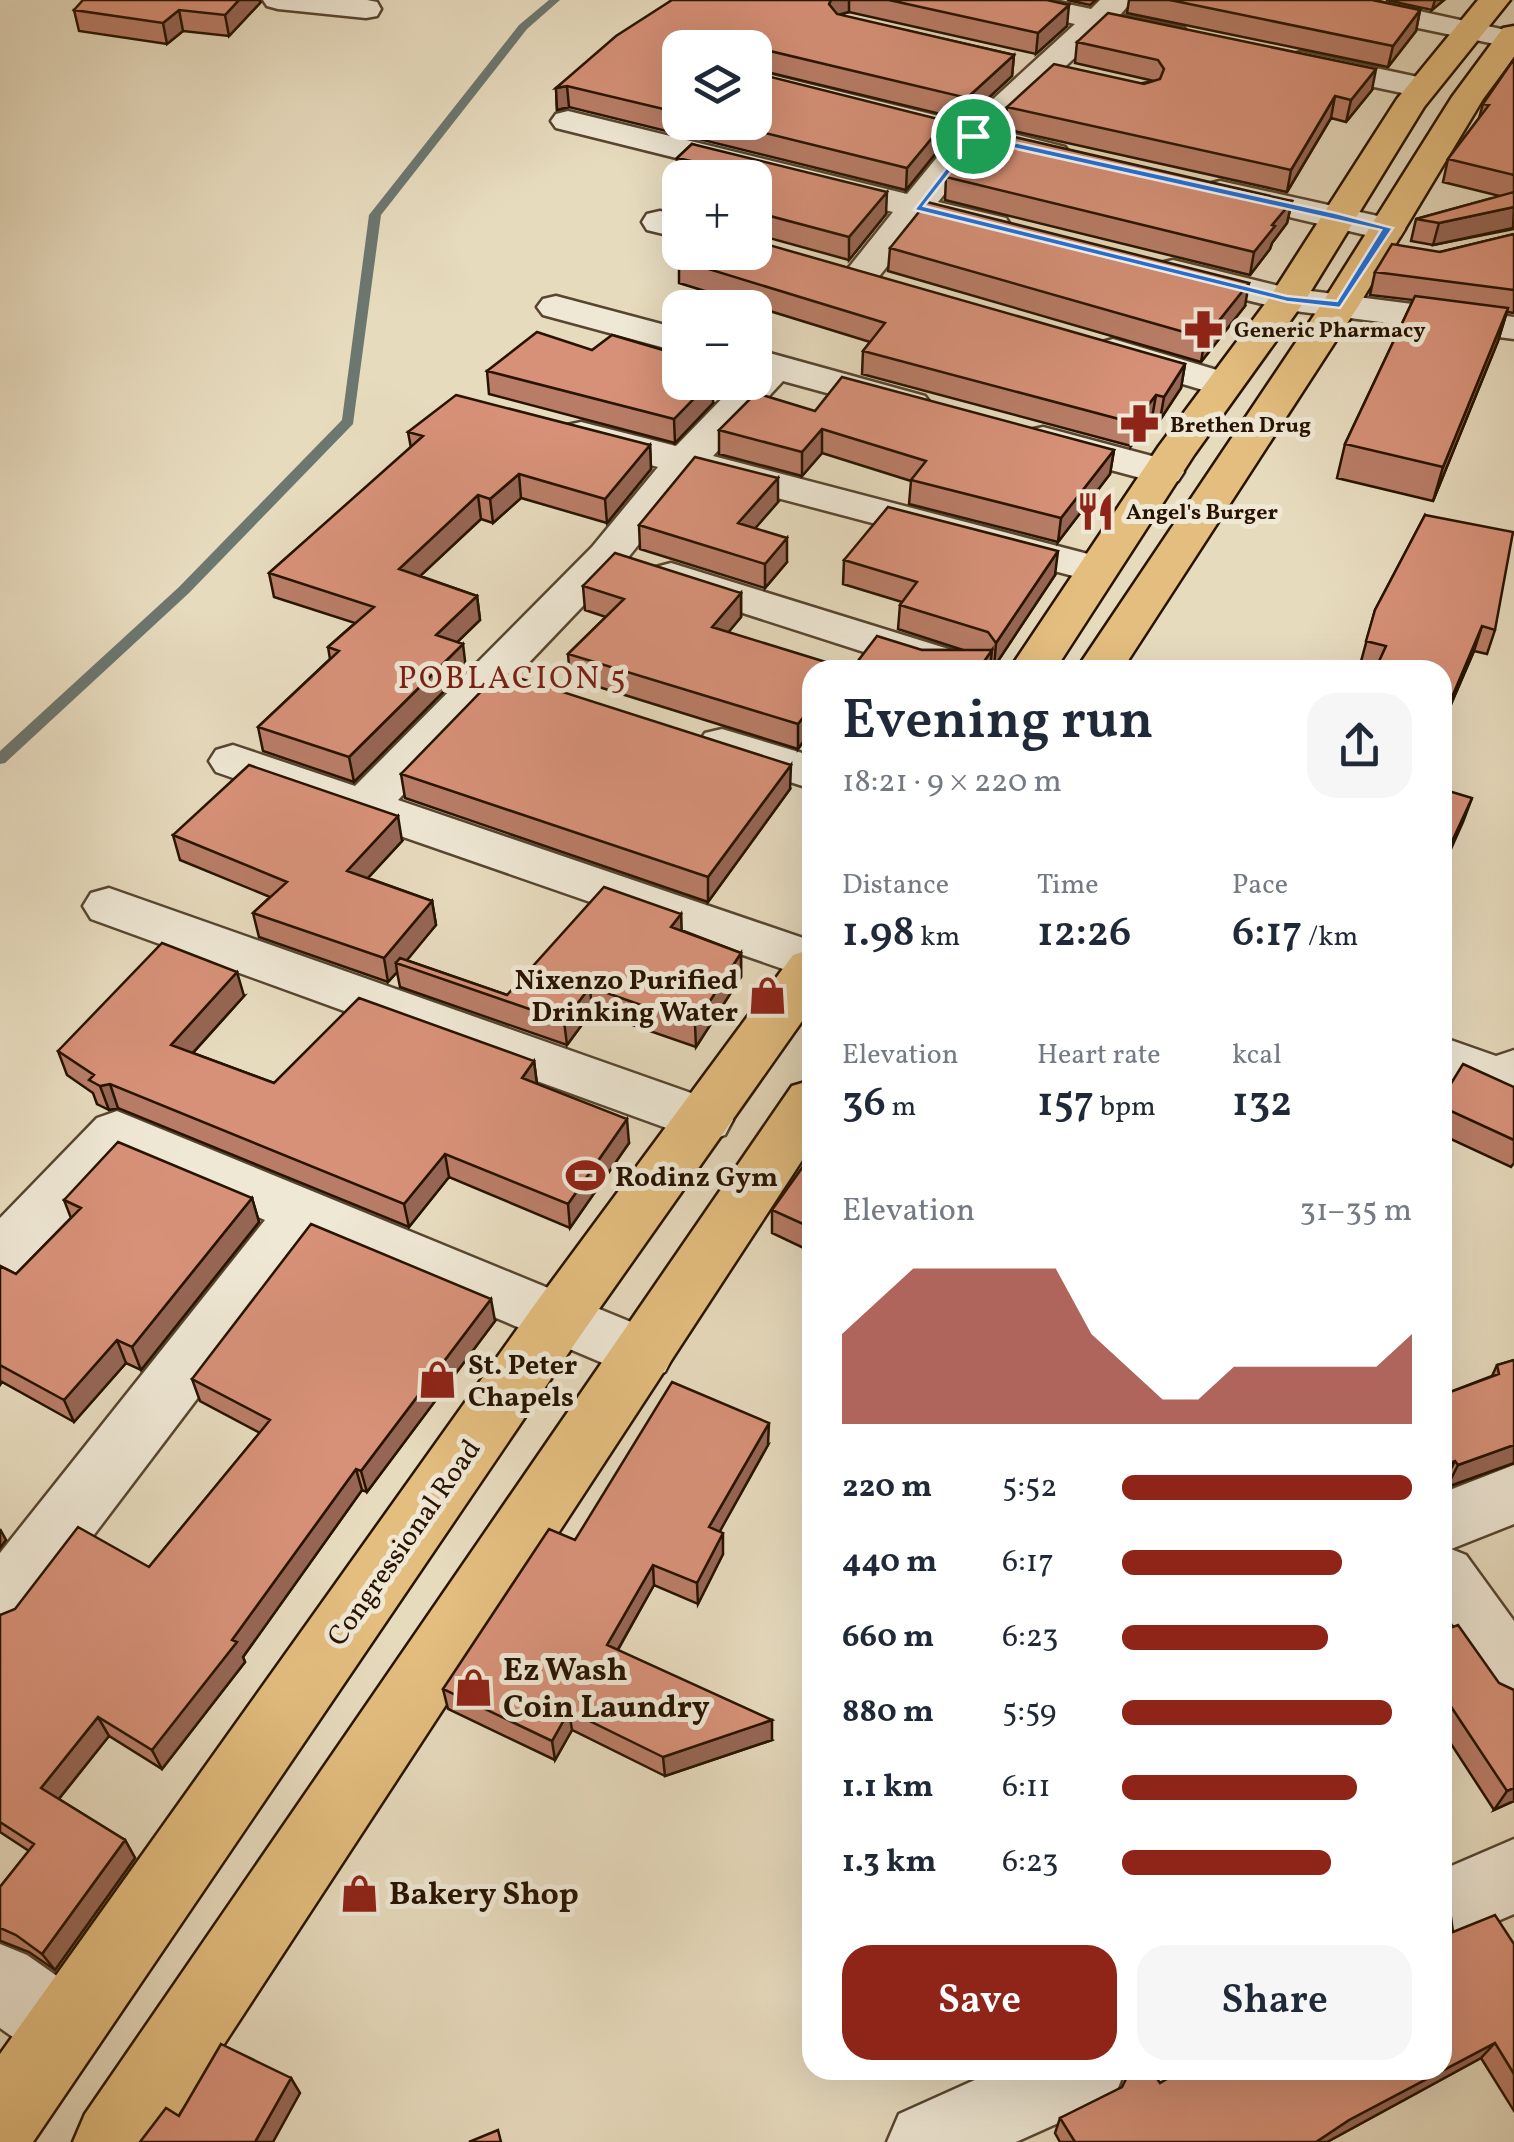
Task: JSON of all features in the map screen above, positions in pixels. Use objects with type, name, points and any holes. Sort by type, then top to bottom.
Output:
[{"type":"main road","points":[[1038,660],[1223,384],[1287,299],[1421,87],[1464,30],[1495,0]]},
{"type":"main road","points":[[1106,660],[1340,305],[1390,245],[1468,97],[1512,38]]},
{"type":"main road","name":"Congressional Road","points":[[0,2121],[560,1318],[802,982]]},
{"type":"main road","points":[[113,2142],[802,1115]]},
{"type":"street","points":[[1005,0],[1109,10],[1194,40]]},
{"type":"street","points":[[1327,0],[1512,38]]},
{"type":"street","points":[[300,1],[366,9]]},
{"type":"street","points":[[898,288],[842,271],[918,208],[973,136],[1109,10]]},
{"type":"street","points":[[1270,56],[1421,87]]},
{"type":"street","points":[[1010,62],[1084,79]]},
{"type":"street","points":[[772,85],[1088,162]]},
{"type":"street","points":[[568,121],[1029,235]]},
{"type":"street","points":[[1183,183],[1336,216],[1390,245]]},
{"type":"street","points":[[1140,262],[1287,299],[1514,328]]},
{"type":"street","points":[[556,307],[662,336]]},
{"type":"street","points":[[1070,339],[1223,384]]},
{"type":"street","points":[[772,366],[942,412]]},
{"type":"street","points":[[366,804],[513,680],[735,400]]},
{"type":"street","points":[[552,426],[1096,569]]},
{"type":"street","points":[[1016,432],[1163,472]]},
{"type":"street","points":[[608,556],[936,660]]},
{"type":"street","points":[[682,732],[802,769]]},
{"type":"street","points":[[233,761],[802,957]]},
{"type":"street","points":[[109,906],[705,1120]]},
{"type":"street","points":[[1452,1062],[1494,1077],[1512,1075],[1514,1071]]},
{"type":"street","points":[[0,1257],[117,1133],[643,1354]]},
{"type":"street","points":[[0,1605],[305,1212]]},
{"type":"street","points":[[1452,1519],[1514,1494]]},
{"type":"street","points":[[1452,1590],[1514,1678]]},
{"type":"street","points":[[1452,1904],[1514,1876]]},
{"type":"street","points":[[0,1982],[64,2027]]},
{"type":"street","points":[[927,2142],[1064,2080]]},
{"type":"building","points":[[83,0],[239,0],[225,15],[179,10],[163,23],[74,10]]},
{"type":"building","points":[[672,0],[831,0],[829,4],[837,14],[1014,55],[967,98],[772,52],[772,30],[662,30],[662,109],[567,86],[556,88],[616,36]]},
{"type":"building","points":[[889,0],[1047,0],[1069,5],[1038,33]]},
{"type":"building","points":[[1170,0],[1372,0],[1420,10],[1393,46]]},
{"type":"building","points":[[1108,13],[1376,69],[1351,100],[1335,96],[1291,170],[1007,107],[1054,64],[1144,84],[1160,79],[1164,69],[1158,60],[1077,42]]},
{"type":"building","points":[[1514,59],[1514,175],[1448,159],[1489,105],[1483,104]]},
{"type":"building","points":[[772,77],[946,121],[907,168],[772,135]]},
{"type":"building","points":[[984,130],[1292,201],[1254,252],[946,177]]},
{"type":"building","points":[[692,144],[757,160],[686,160],[677,158]]},
{"type":"building","points":[[772,164],[887,192],[849,237],[772,217]]},
{"type":"building","points":[[1514,192],[1514,207],[1439,223],[1416,219]]},
{"type":"building","points":[[927,202],[1249,283],[1205,338],[890,248]]},
{"type":"building","points":[[1514,234],[1514,290],[1375,272],[1392,244],[1440,252]]},
{"type":"building","points":[[772,246],[1185,364],[1164,397],[1156,395],[1134,423],[863,351],[885,323],[712,270],[772,270]]},
{"type":"building","points":[[1415,296],[1508,308],[1443,467],[1345,444]]},
{"type":"building","points":[[537,332],[592,350],[612,335],[662,350],[662,400],[692,400],[674,419],[487,371]]},
{"type":"building","points":[[842,377],[1114,450],[1061,518],[911,480],[926,461],[822,429],[802,452],[719,430],[749,400],[772,398],[815,411]]},
{"type":"building","points":[[456,395],[650,445],[605,499],[519,474],[490,499],[478,495],[399,569],[477,596],[436,635],[463,644],[349,757],[258,727],[339,651],[328,647],[374,607],[269,573],[423,436],[408,432]]},
{"type":"building","points":[[695,457],[778,478],[738,523],[787,538],[765,564],[639,525]]},
{"type":"building","points":[[888,507],[1058,551],[996,643],[988,632],[900,605],[917,582],[844,560]]},
{"type":"building","points":[[1425,515],[1513,532],[1495,630],[1482,626],[1452,697],[1452,660],[1380,660],[1386,646],[1366,641],[1375,610]]},
{"type":"building","points":[[615,553],[741,593],[712,627],[819,660],[802,660],[802,719],[798,724],[568,654],[624,599],[583,586]]},
{"type":"building","points":[[877,636],[922,650],[992,650],[985,660],[859,660]]},
{"type":"building","points":[[500,672],[791,765],[708,877],[401,774]]},
{"type":"building","points":[[249,765],[398,816],[347,871],[432,901],[384,958],[253,913],[287,882],[173,835]]},
{"type":"building","points":[[1452,792],[1472,798],[1452,841]]},
{"type":"building","points":[[604,887],[681,914],[671,927],[741,953],[695,1024],[590,987],[564,1021],[396,963],[400,958],[507,995]]},
{"type":"building","points":[[162,943],[237,972],[171,1045],[274,1083],[359,998],[534,1061],[522,1078],[627,1119],[568,1204],[445,1154],[404,1204],[110,1084],[100,1086],[89,1080],[94,1075],[58,1051]]},
{"type":"building","points":[[1463,1064],[1514,1087],[1514,1140],[1452,1112],[1452,1082]]},
{"type":"building","points":[[118,1142],[252,1198],[132,1347],[117,1340],[64,1400],[0,1365],[0,1266],[16,1274],[81,1208],[64,1200]]},
{"type":"building","points":[[802,1168],[802,1224],[772,1210]]},
{"type":"building","points":[[311,1224],[491,1299],[361,1471],[356,1469],[232,1640],[237,1642],[152,1750],[98,1717],[41,1788],[125,1840],[42,1954],[0,1928],[0,1887],[34,1844],[0,1822],[0,1615],[15,1609],[78,1527],[149,1567],[270,1420],[192,1379]]},
{"type":"building","points":[[1514,1360],[1514,1445],[1458,1465],[1452,1462],[1452,1391],[1499,1374],[1497,1365]]},
{"type":"building","points":[[672,1382],[769,1423],[709,1527],[723,1533],[697,1583],[653,1565],[607,1645],[772,1720],[663,1757],[569,1711],[552,1741],[443,1689],[549,1529],[575,1540]]},
{"type":"building","points":[[1452,1625],[1458,1625],[1499,1683],[1514,1690],[1514,1788],[1507,1791],[1452,1708]]},
{"type":"building","points":[[1495,1915],[1514,1944],[1514,2074],[1495,2043],[1452,2066],[1452,1925],[1453,1932]]},
{"type":"building","points":[[221,2044],[291,2078],[255,2142],[140,2142],[166,2108],[179,2116]]},
{"type":"building","points":[[1126,2080],[1425,2080],[1316,2142],[1075,2142],[1060,2118],[1122,2087]]},
{"type":"building","points":[[498,2130],[501,2142],[469,2142]]},
{"type":"waterway","points":[[0,759],[184,590],[348,421],[375,215],[523,27],[555,0]]},
{"type":"place","name":"Generic Pharmacy","points":[[1204,329]]},
{"type":"place","name":"Brethen Drug","points":[[1140,424]]},
{"type":"place","name":"Angel's Burger","points":[[1096,511]]},
{"type":"place","name":"Nixenzo Purified Drinking Water","points":[[768,995]]},
{"type":"place","name":"Rodinz Gym","points":[[585,1176]]},
{"type":"place","name":"St. Peter Chapels","points":[[438,1380]]},
{"type":"place","name":"Ez Wash Coin Laundry","points":[[473,1687]]},
{"type":"place","name":"Bakery Shop","points":[[359,1893]]},
{"type":"district","name":"POBLACION 5","points":[[513,677]]},
{"type":"route","points":[[973,136],[1336,216],[1388,228],[1340,305],[1287,299],[918,208],[973,136]]}]
